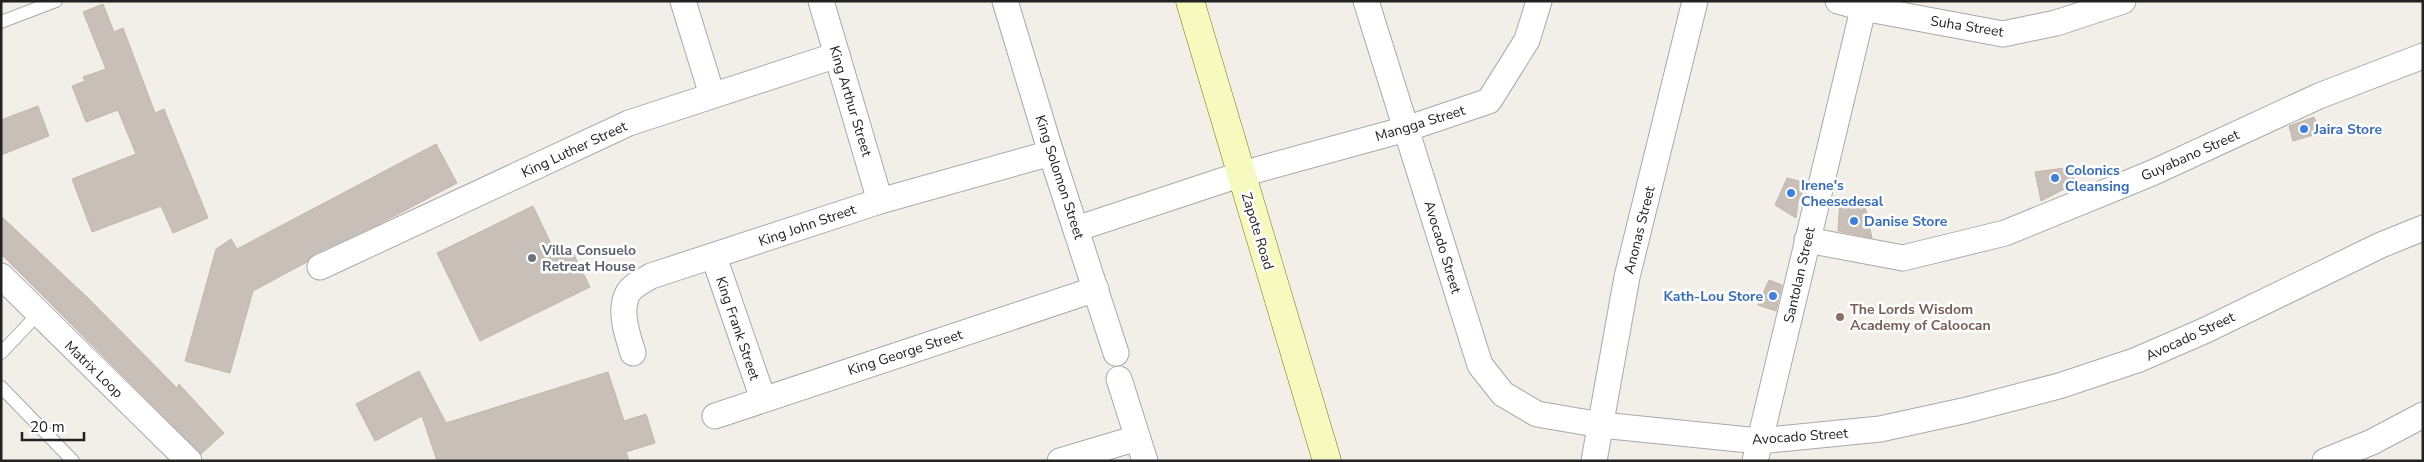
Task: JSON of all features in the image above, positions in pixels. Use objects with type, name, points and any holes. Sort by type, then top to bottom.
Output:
[{"type":"main road","name":"Zapote Road","points":[[1190,1],[1327,461]]},
{"type":"street","points":[[683,1],[712,95]]},
{"type":"street","name":"King Arthur Street","points":[[821,1],[880,201]]},
{"type":"street","name":"King Solomon Street","points":[[1005,1],[1051,152],[1116,353]]},
{"type":"street","name":"Avocado Street","points":[[1366,1],[1480,365],[1503,394],[1537,414],[1757,451],[1880,429],[1967,410],[2059,386],[2137,360],[2206,330],[2381,245],[2423,228]]},
{"type":"street","name":"Mangga Street","points":[[1076,229],[1242,174],[1406,129],[1489,101],[1527,40],[1539,1]]},
{"type":"street","name":"Anonas Street","points":[[1594,461],[1628,277],[1695,1]]},
{"type":"street","name":"Suha Street","points":[[1838,1],[2003,34],[2056,23],[2123,1]]},
{"type":"street","name":"Santolan Street","points":[[1757,451],[1864,5]]},
{"type":"street","name":"King Luther Street","points":[[320,267],[629,124],[837,55]]},
{"type":"street","name":"Guyabano Street","points":[[1808,240],[1903,258],[2005,233],[2152,174],[2319,96],[2423,56]]},
{"type":"street","name":"King John Street","points":[[633,353],[624,312],[627,295],[635,286],[652,276],[880,201],[1051,152]]},
{"type":"street","name":"King Frank Street","points":[[714,257],[763,399]]},
{"type":"street","name":"Matrix Loop","points":[[1,276],[189,461]]},
{"type":"street","name":"King George Street","points":[[715,416],[1096,288]]},
{"type":"street","points":[[1118,379],[1145,461]]},
{"type":"street","points":[[2325,461],[2372,442],[2423,415]]},
{"type":"street","points":[[1060,461],[1137,438]]},
{"type":"lane","points":[[1,22],[56,1]]},
{"type":"lane","points":[[1,353],[38,314]]},
{"type":"lane","points":[[1,387],[73,461]]},
{"type":"building","points":[[103,4],[114,32],[123,28],[155,113],[164,109],[208,218],[173,233],[161,206],[92,232],[72,179],[136,154],[118,110],[86,122],[72,86],[85,81],[83,77],[106,69],[83,12]]},
{"type":"building","points":[[38,106],[49,136],[1,155],[1,120]]},
{"type":"building","name":"Jaira Store","points":[[2314,117],[2320,133],[2293,141],[2289,126]]},
{"type":"building","points":[[436,144],[457,183],[381,223],[314,254],[307,262],[253,291],[230,373],[185,361],[216,249],[231,239],[237,249]]},
{"type":"building","name":"Colonics Cleansing","points":[[2071,167],[2074,184],[2041,201],[2035,172]]},
{"type":"building","name":"Irene's Cheesedesal","points":[[1787,178],[1807,183],[1798,202],[1796,218],[1775,205]]},
{"type":"building","name":"Danise Store","points":[[1840,199],[1864,201],[1872,238],[1838,231]]},
{"type":"building","points":[[533,206],[556,254],[570,247],[590,287],[480,341],[437,253]]},
{"type":"building","points":[[1,216],[88,298],[177,388],[179,384],[224,433],[201,454],[1,254]]},
{"type":"building","name":"Kath-Lou Store","points":[[1769,280],[1782,285],[1776,311],[1758,305]]},
{"type":"building","points":[[419,371],[446,423],[608,372],[624,421],[646,414],[655,443],[626,452],[629,461],[437,461],[422,416],[375,441],[356,404]]},
{"type":"place","name":"Jaira Store","points":[[2304,129]]},
{"type":"place","name":"Colonics Cleansing","points":[[2055,178]]},
{"type":"place","name":"Irene's Cheesedesal","points":[[1791,193]]},
{"type":"place","name":"Danise Store","points":[[1854,221]]},
{"type":"place","name":"Villa Consuelo Retreat House","points":[[532,258]]},
{"type":"place","name":"Kath-Lou Store","points":[[1773,296]]},
{"type":"place","name":"The Lords Wisdom Academy of Caloocan","points":[[1840,317]]}]
